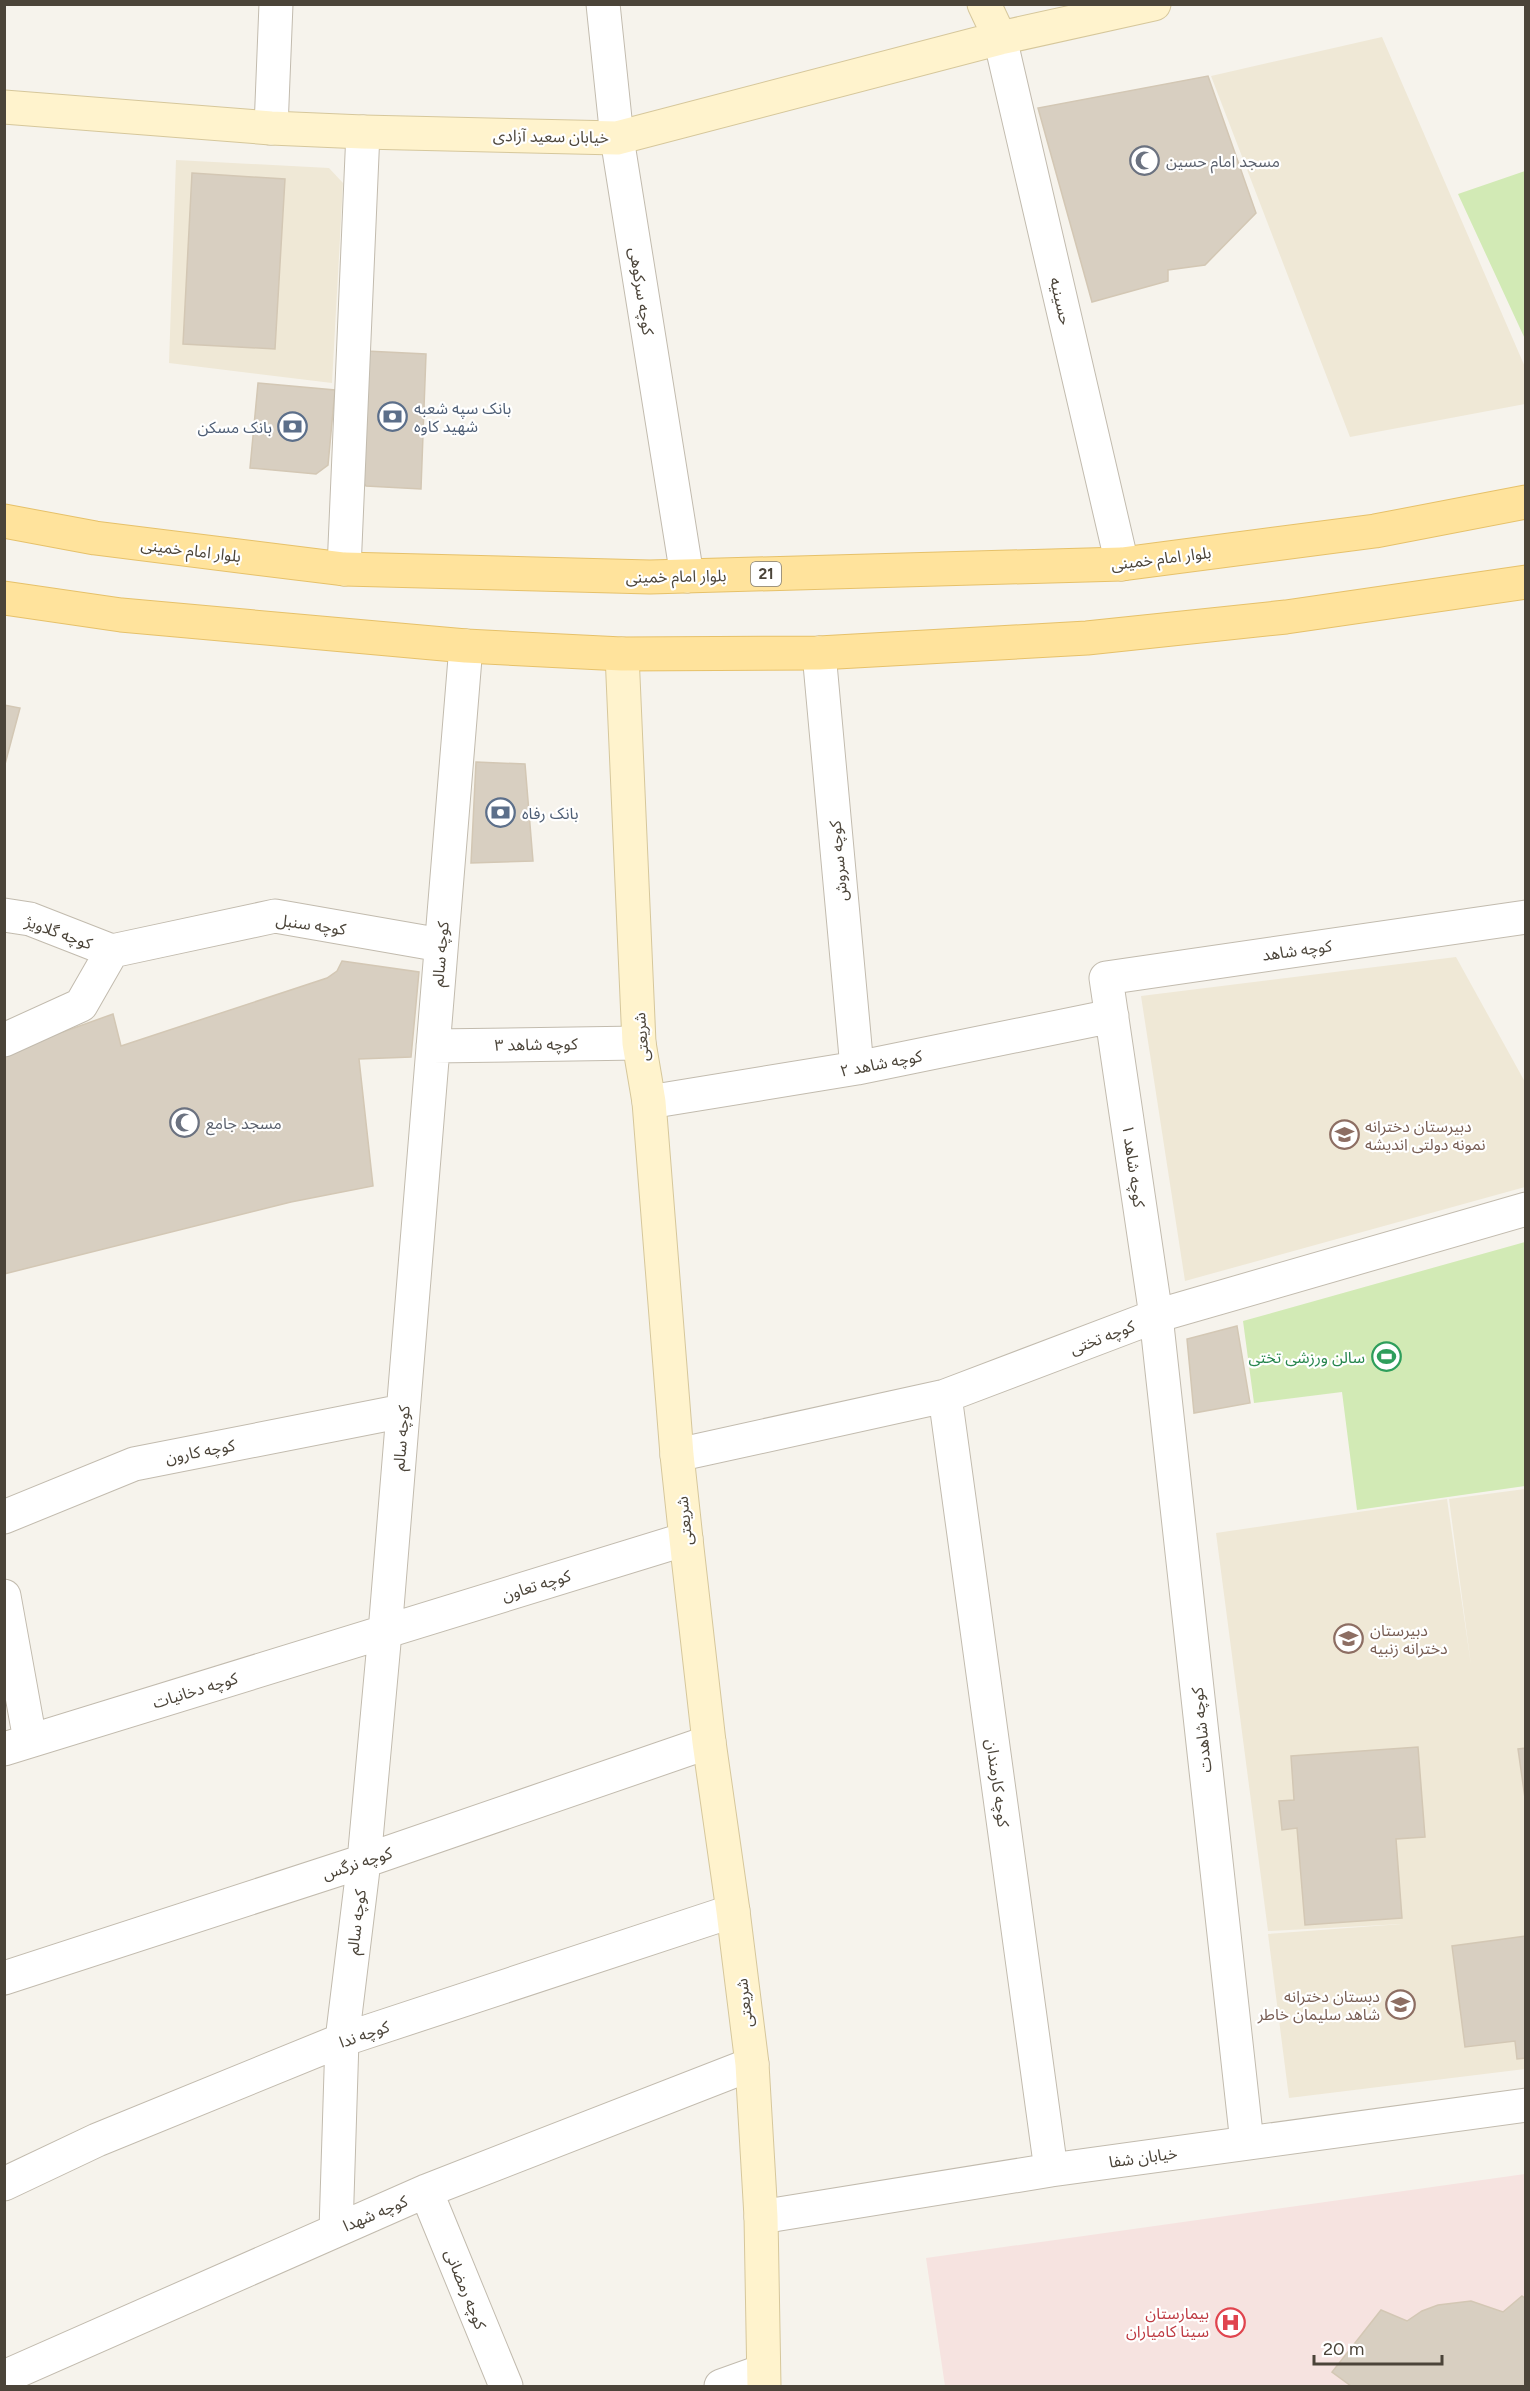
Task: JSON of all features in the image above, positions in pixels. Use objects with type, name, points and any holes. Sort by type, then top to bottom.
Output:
[{"type":"main road","name":"بلوار امام خمینی","points":[[4,521],[95,538],[344,569],[650,578],[1122,564],[1376,531],[1526,502]]},
{"type":"main road","points":[[4,598],[121,615],[466,646],[622,654],[819,653],[1087,638],[1286,617],[1525,582]]},
{"type":"street","points":[[271,128],[276,4]]},
{"type":"street","name":"کوچه سرکوهی","points":[[603,4],[617,138],[687,576]]},
{"type":"street","points":[[984,4],[1000,38]]},
{"type":"street","name":"خیابان سعید آزادی","points":[[4,107],[271,128],[617,138],[1000,38],[1154,4]]},
{"type":"street","name":"حسینیه","points":[[1000,38],[1122,564]]},
{"type":"street","points":[[344,569],[363,132]]},
{"type":"street","name":"کوچه سالم","points":[[336,2230],[342,2040],[364,1861],[385,1632],[466,646]]},
{"type":"street","name":"کوچه سروش","points":[[819,653],[857,1068]]},
{"type":"street","name":"شریعتی","points":[[622,654],[639,1043],[649,1102],[677,1455],[686,1539],[709,1742],[752,2064],[761,2217],[763,2379]]},
{"type":"street","name":"کوچه گلاویژ","points":[[4,915],[30,919],[112,951]]},
{"type":"street","name":"کوچه سنبل","points":[[112,951],[275,916],[441,945]]},
{"type":"street","name":"کوچه شاهد","points":[[1112,1016],[1106,978],[1526,917]]},
{"type":"street","points":[[4,1040],[81,1005],[112,951]]},
{"type":"street","name":"کوچه شاهد ۲","points":[[649,1102],[857,1068],[1112,1016]]},
{"type":"street","name":"کوچه شاهد ۱","points":[[1112,1016],[1156,1316]]},
{"type":"street","name":"کوچه شاهد ۳","points":[[433,1046],[639,1043]]},
{"type":"street","name":"کوچه تختی","points":[[677,1455],[945,1396],[1156,1316],[1526,1209]]},
{"type":"street","name":"کوچه شاهدت","points":[[1156,1316],[1246,2143]]},
{"type":"street","name":"کوچه کارمندان","points":[[945,1396],[1051,2170]]},
{"type":"street","name":"کوچه کارون","points":[[4,1517],[134,1464],[403,1411]]},
{"type":"street","name":"کوچه تعاون","points":[[385,1632],[686,1539]]},
{"type":"street","points":[[4,1596],[17,1744]]},
{"type":"street","name":"کوچه دخانیات","points":[[17,1744],[385,1632]]},
{"type":"street","name":"کوچه نرگس","points":[[4,1978],[364,1861],[709,1742]]},
{"type":"street","name":"کوچه ندا","points":[[4,2184],[97,2140],[342,2040],[733,1911]]},
{"type":"street","name":"کوچه شهدا","points":[[4,2377],[426,2191],[752,2064]]},
{"type":"street","name":"خیابان شفا","points":[[761,2217],[1051,2170],[1526,2105]]},
{"type":"street","name":"کوچه رمضانی","points":[[426,2191],[506,2386]]},
{"type":"street","points":[[721,2386],[763,2379]]},
{"type":"shaded area","points":[[1382,37],[1525,367],[1525,404],[1350,437],[1211,76]]},
{"type":"shaded area","points":[[176,160],[329,168],[343,183],[332,383],[169,363]]},
{"type":"shaded area","name":"دبیرستان دخترانه نمونه دولتی اندیشه","points":[[1456,957],[1525,1082],[1525,1187],[1185,1281],[1141,996]]},
{"type":"shaded area","name":"دبیرستان دخترانه زنبیه","points":[[1525,1489],[1525,2069],[1289,2098],[1268,1934],[1402,1924],[1268,1931],[1216,1533],[1447,1499],[1471,1665],[1449,1499]]},
{"type":"shaded area","name":"بیمارستان سینا کامیاران","points":[[1525,2174],[1525,2386],[945,2386],[926,2258]]},
{"type":"green space","points":[[1526,171],[1525,339],[1458,194]]},
{"type":"green space","name":"سالن ورزشی تختی","points":[[1525,1242],[1525,1486],[1357,1510],[1342,1392],[1254,1403],[1243,1321]]},
{"type":"building","name":"مسجد امام حسین","points":[[1208,76],[1256,213],[1205,265],[1168,270],[1168,281],[1092,302],[1038,108]]},
{"type":"building","points":[[192,173],[285,179],[275,349],[183,344]]},
{"type":"building","name":"بانک سپه شعبه شهید کاوه","points":[[366,351],[426,354],[421,489],[366,486],[361,480]]},
{"type":"building","name":"بانک مسکن","points":[[258,383],[335,390],[328,465],[316,474],[250,468]]},
{"type":"building","points":[[4,705],[20,708],[4,768]]},
{"type":"building","name":"بانک رفاه","points":[[476,762],[525,764],[533,861],[471,863]]},
{"type":"building","name":"مسجد جامع","points":[[342,961],[419,972],[411,1057],[359,1059],[373,1186],[291,1202],[4,1274],[4,1053],[113,1014],[121,1046],[327,978],[337,971]]},
{"type":"building","points":[[1237,1326],[1250,1403],[1194,1413],[1187,1339]]},
{"type":"building","points":[[1418,1747],[1425,1837],[1396,1839],[1402,1918],[1305,1925],[1297,1828],[1282,1830],[1279,1801],[1294,1800],[1291,1756]]},
{"type":"building","points":[[1526,1748],[1526,1805],[1518,1749]]},
{"type":"building","points":[[1526,1936],[1526,2058],[1517,2059],[1515,2041],[1465,2047],[1452,1946]]},
{"type":"building","points":[[1522,2296],[1526,2299],[1526,2386],[1351,2386],[1332,2372],[1381,2310],[1407,2321],[1422,2311],[1438,2305],[1471,2301],[1503,2312]]},
{"type":"place","name":"مسجد امام حسین","points":[[1145,161]]},
{"type":"place","name":"بانک سپه شعبه شهید کاوه","points":[[393,417]]},
{"type":"place","name":"بانک مسکن","points":[[293,427]]},
{"type":"place","name":"بانک رفاه","points":[[501,813]]},
{"type":"place","name":"مسجد جامع","points":[[185,1123]]},
{"type":"place","name":"دبیرستان دخترانه نمونه دولتی اندیشه","points":[[1344,1135]]},
{"type":"place","name":"سالن ورزشی تختی","points":[[1386,1357]]},
{"type":"place","name":"دبیرستان دخترانه زنبیه","points":[[1349,1639]]},
{"type":"place","name":"دبستان دخترانه شاهد سلیمان خاطر","points":[[1401,2005]]},
{"type":"place","name":"بیمارستان سینا کامیاران","points":[[1230,2322]]}]
